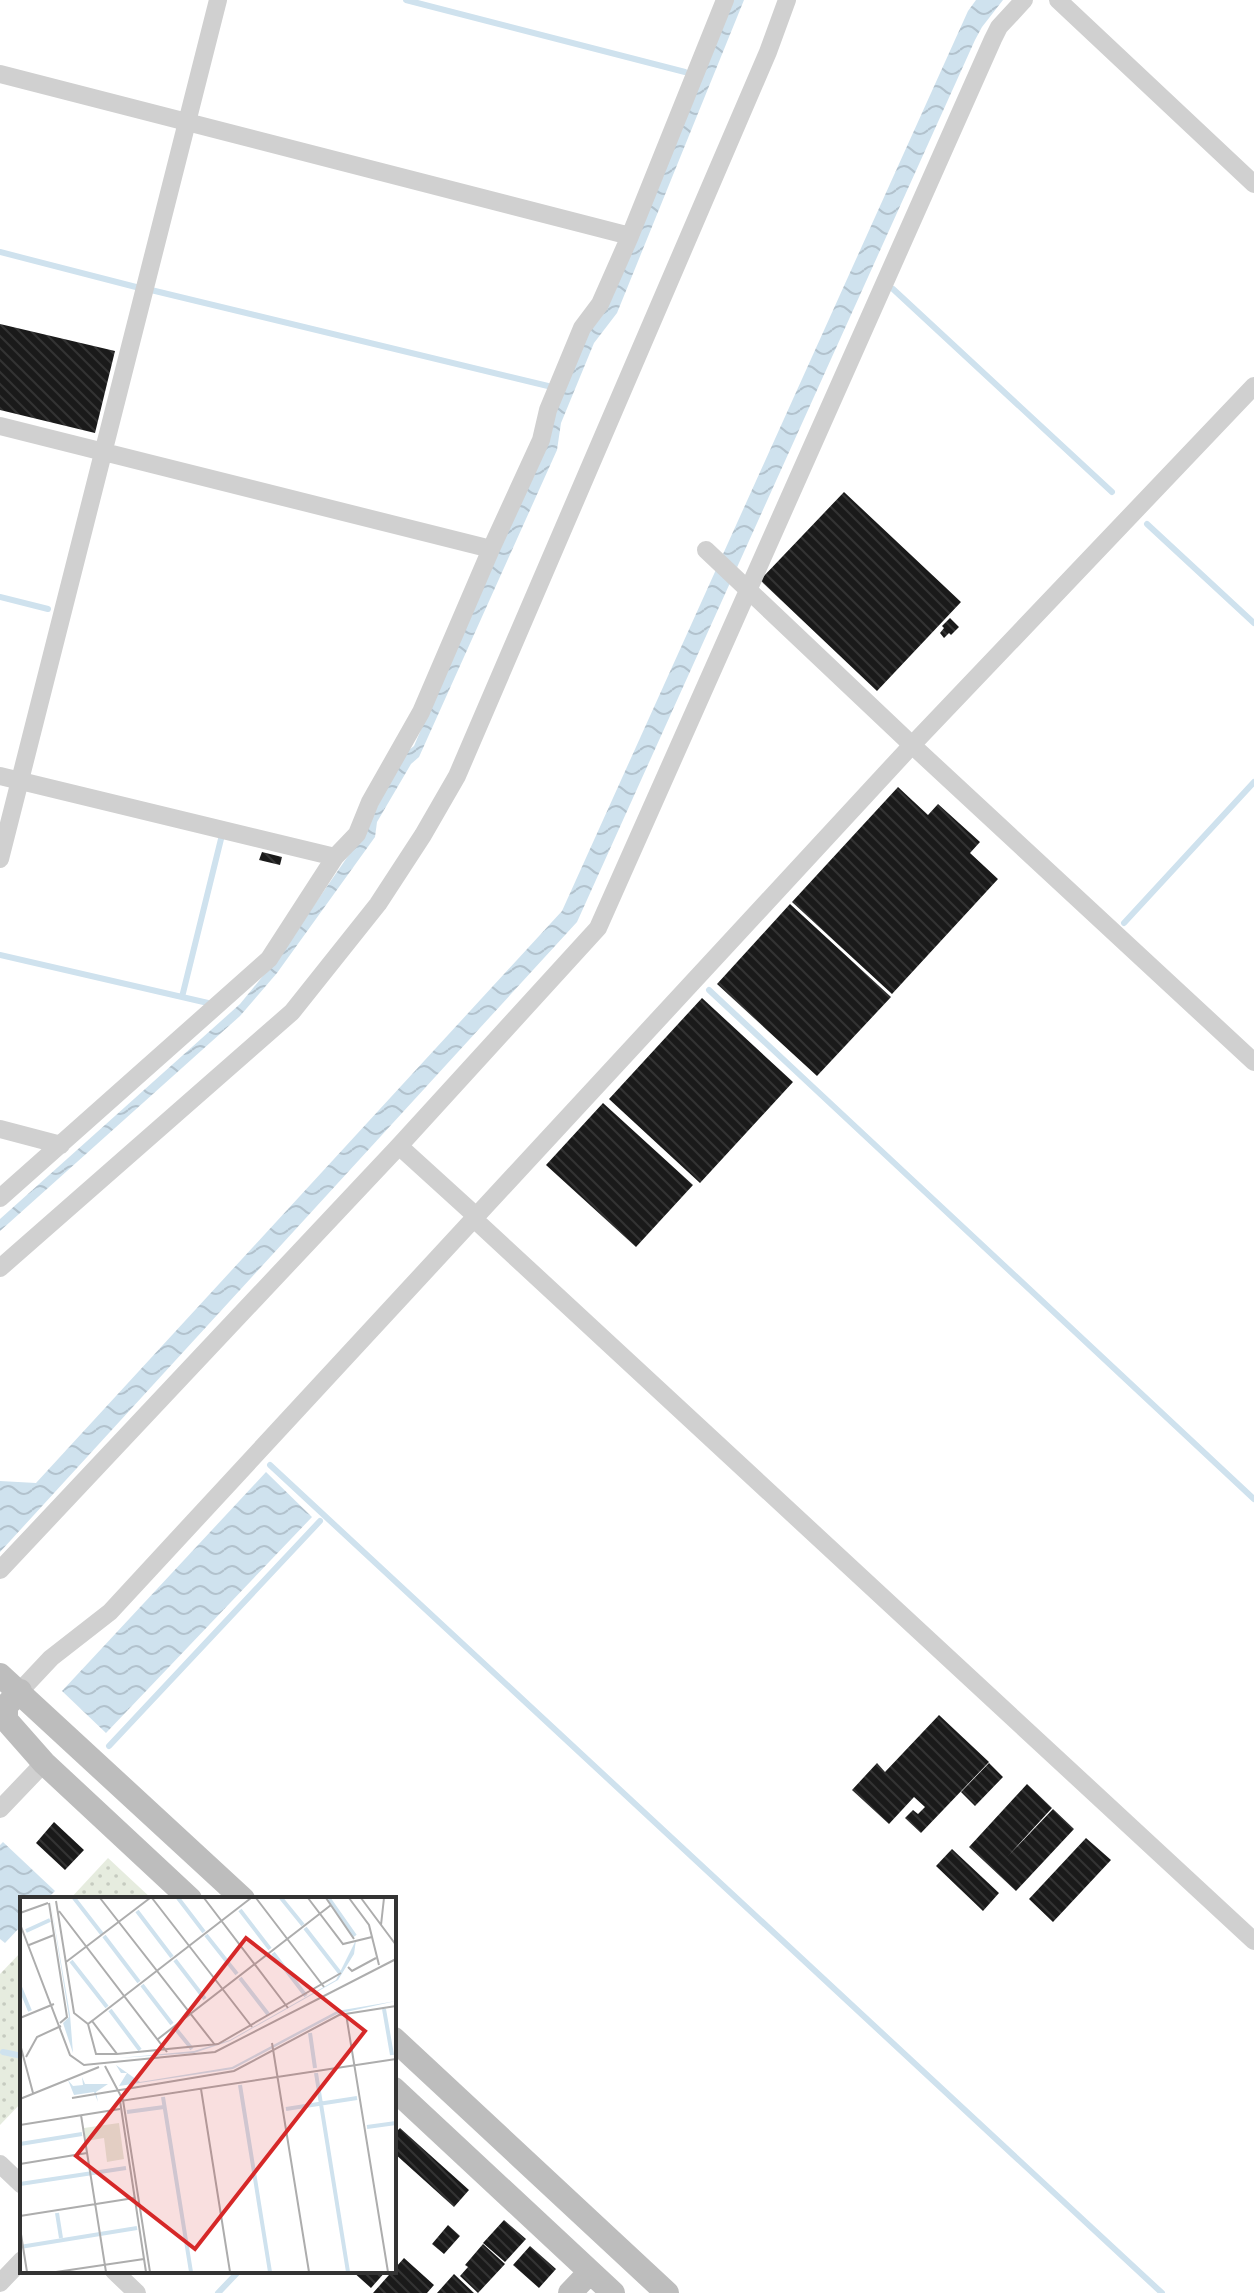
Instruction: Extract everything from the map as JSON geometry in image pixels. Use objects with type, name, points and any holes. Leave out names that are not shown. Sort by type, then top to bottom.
[{"type":"street","points":[[0,859],[218,0]]},
{"type":"street","points":[[0,1198],[269,959],[335,857],[357,834],[370,802],[421,712],[541,440],[548,410],[582,328],[600,304],[630,236],[725,0]]},
{"type":"street","points":[[0,1268],[292,1012],[378,904],[423,835],[457,776],[768,52],[787,0]]},
{"type":"street","points":[[0,1570],[399,1146],[598,928],[993,39],[999,27],[1024,0]]},
{"type":"street","points":[[1058,0],[1254,184]]},
{"type":"street","points":[[0,74],[630,236]]},
{"type":"street","points":[[188,1897],[44,1763],[6,1720],[6,1706],[51,1658],[110,1612],[912,745],[1254,386]]},
{"type":"street","points":[[0,426],[491,549]]},
{"type":"street","points":[[706,550],[1254,1062]]},
{"type":"street","points":[[0,776],[335,857]]},
{"type":"street","points":[[0,1129],[61,1145]]},
{"type":"street","points":[[399,1146],[1254,1941]]},
{"type":"street","points":[[0,1675],[241,1897]]},
{"type":"street","points":[[0,1809],[44,1763]]},
{"type":"street","points":[[396,2041],[667,2293]]},
{"type":"street","points":[[396,2091],[613,2293]]},
{"type":"street","points":[[0,2164],[20,2183]]},
{"type":"street","points":[[0,2283],[20,2262]]},
{"type":"street","points":[[570,2293],[590,2272]]},
{"type":"street","points":[[116,2273],[137,2293]]},
{"type":"shaded area","points":[[108,1858],[150,1897],[72,1897]]},
{"type":"shaded area","points":[[20,1953],[20,2104],[0,2125],[0,1974]]},
{"type":"water","points":[[730,0],[744,0],[617,313],[594,343],[561,423],[557,450],[419,757],[411,764],[377,822],[375,837],[277,973],[240,1016],[0,1231],[0,1219],[240,1004],[276,960],[364,833],[404,754],[414,746],[499,547],[553,410]]},
{"type":"water","points":[[976,0],[1003,0],[975,40],[577,922],[0,1552],[0,1481],[36,1483],[562,911],[968,11]]},
{"type":"water","points":[[266,1472],[312,1517],[106,1733],[62,1691]]},
{"type":"water","points":[[3,1842],[55,1891],[49,1897],[20,1897],[20,1927],[5,1943],[0,1939],[0,1845]]},
{"type":"building","points":[[0,324],[115,351],[95,433],[0,410]]},
{"type":"building","points":[[844,492],[961,602],[877,691],[760,580]]},
{"type":"building","points":[[950,618],[959,627],[944,638],[940,633],[944,628],[942,626]]},
{"type":"building","points":[[898,787],[928,815],[938,804],[980,842],[970,853],[998,879],[892,994],[792,902]]},
{"type":"building","points":[[262,852],[282,857],[280,865],[259,860]]},
{"type":"building","points":[[790,904],[891,997],[817,1076],[717,984]]},
{"type":"building","points":[[702,998],[793,1082],[700,1183],[609,1099]]},
{"type":"building","points":[[603,1103],[693,1185],[636,1247],[546,1165]]},
{"type":"building","points":[[939,1715],[989,1762],[921,1833],[905,1818],[913,1810],[918,1814],[925,1807],[914,1797],[889,1824],[852,1790],[877,1763],[885,1772]]},
{"type":"building","points":[[989,1763],[1003,1777],[975,1806],[961,1792]]},
{"type":"building","points":[[1027,1784],[1052,1808],[1008,1856],[1053,1809],[1074,1829],[1016,1891],[969,1847]]},
{"type":"building","points":[[54,1822],[84,1850],[65,1870],[36,1843]]},
{"type":"building","points":[[1086,1838],[1111,1860],[1053,1922],[1029,1899]]},
{"type":"building","points":[[952,1849],[999,1893],[983,1911],[936,1866]]},
{"type":"building","points":[[400,2128],[469,2190],[454,2207],[396,2155],[396,2132]]},
{"type":"building","points":[[504,2220],[526,2239],[505,2262],[483,2243]]},
{"type":"building","points":[[448,2225],[460,2236],[444,2254],[432,2244]]},
{"type":"building","points":[[483,2244],[505,2264],[478,2293],[460,2276]]},
{"type":"building","points":[[530,2246],[556,2269],[539,2288],[513,2265]]},
{"type":"building","points":[[404,2258],[434,2285],[427,2293],[373,2293],[391,2273],[396,2273],[396,2267]]},
{"type":"building","points":[[354,2273],[384,2273],[371,2288]]},
{"type":"building","points":[[454,2274],[474,2293],[437,2293]]},
{"type":"waterway","points":[[406,0],[685,72]]},
{"type":"waterway","points":[[0,252],[136,287]]},
{"type":"waterway","points":[[893,289],[1112,492]]},
{"type":"waterway","points":[[151,290],[548,386]]},
{"type":"waterway","points":[[1147,524],[1254,623]]},
{"type":"waterway","points":[[0,597],[48,609]]},
{"type":"waterway","points":[[1124,923],[1254,782]]},
{"type":"waterway","points":[[182,997],[221,839]]},
{"type":"waterway","points":[[0,955],[208,1003]]},
{"type":"waterway","points":[[709,990],[1254,1499]]},
{"type":"waterway","points":[[270,1465],[1162,2293]]},
{"type":"waterway","points":[[109,1746],[320,1521]]},
{"type":"waterway","points":[[3,2052],[20,2056]]},
{"type":"waterway","points":[[218,2293],[237,2273]]}]
